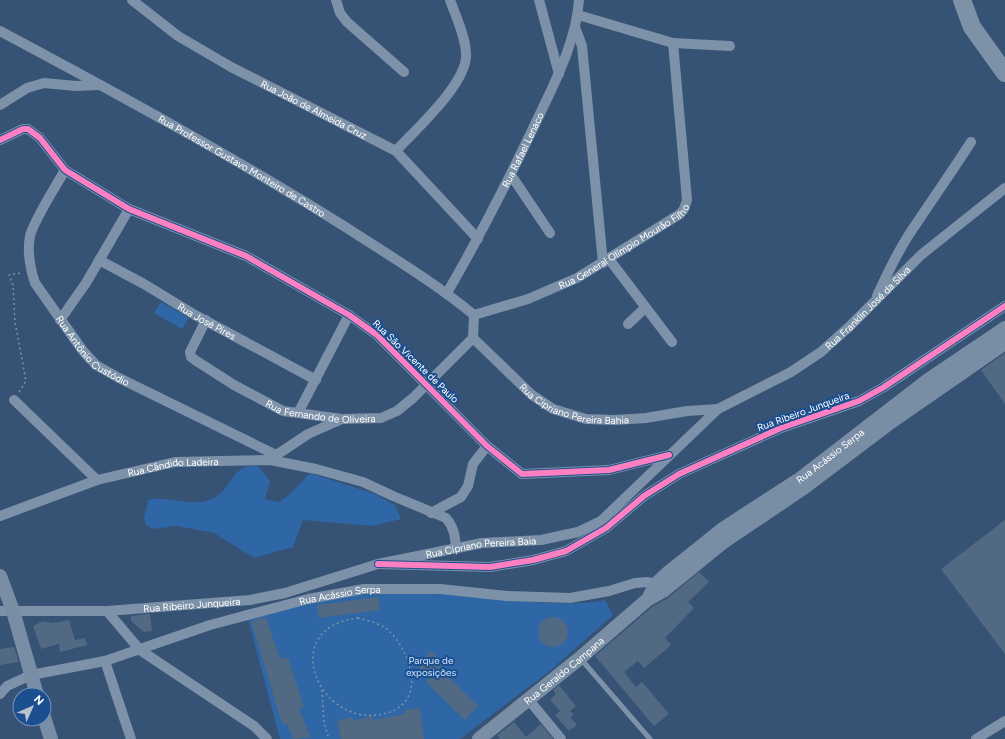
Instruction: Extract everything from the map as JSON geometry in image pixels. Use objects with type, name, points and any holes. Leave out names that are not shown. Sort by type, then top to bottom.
[{"type":"highway","points":[[962,0],[972,26],[1005,73]]},
{"type":"street","name":"Rua João de Almeida Cruz","points":[[132,0],[178,36],[231,67],[396,151],[478,239]]},
{"type":"street","points":[[336,0],[340,13],[347,22],[404,72]]},
{"type":"street","points":[[396,151],[454,87],[462,72],[467,54],[462,33],[450,0]]},
{"type":"street","points":[[539,0],[559,74]]},
{"type":"street","name":"Rua Rafael Lenaco","points":[[447,293],[478,239],[511,175],[559,74],[575,27],[578,15],[579,0]]},
{"type":"street","points":[[578,15],[673,43],[730,46]]},
{"type":"street","points":[[575,27],[582,46],[606,261],[672,342]]},
{"type":"street","name":"Rua Professor Gustavo Monteiro de Castro","points":[[0,31],[102,85],[242,164],[447,293],[474,315]]},
{"type":"street","name":"Rua General Olímpio Mourão Filho","points":[[474,315],[528,299],[577,278],[680,214],[684,209],[686,192],[673,43]]},
{"type":"street","points":[[0,105],[27,88],[44,83],[76,86],[102,85]]},
{"type":"street","name":"Rua São Vicente de Paulo","points":[[0,140],[23,129],[28,129],[40,138],[65,170],[129,210],[246,256],[349,315],[377,335],[487,446],[516,472],[525,475],[548,472],[609,470],[669,455]]},
{"type":"street","points":[[875,301],[892,264],[909,234],[942,188],[971,142]]},
{"type":"street","name":"Rua Antônio Custódio","points":[[65,170],[31,235],[29,248],[31,271],[35,283],[60,320],[83,351],[96,365],[273,458]]},
{"type":"street","points":[[511,175],[550,233]]},
{"type":"street","name":"Rua Franklin José da Silva","points":[[718,409],[791,372],[821,352],[921,255],[1005,188]]},
{"type":"street","points":[[60,320],[86,283],[129,210]]},
{"type":"street","name":"Rua José Pires","points":[[99,260],[316,380]]},
{"type":"street","name":"Rua Ribeiro Junqueira","points":[[603,525],[644,496],[679,474],[781,428],[859,401],[891,382],[1005,306]]},
{"type":"street","points":[[628,324],[645,308]]},
{"type":"street","points":[[298,413],[349,315]]},
{"type":"street","points":[[473,338],[474,315]]},
{"type":"street","name":"Rua Fernando de Oliveira","points":[[206,320],[190,352],[191,357],[234,385],[284,411],[342,419],[381,418],[397,411],[413,398],[425,384],[451,361],[473,338]]},
{"type":"street","name":"Rua Acássio Serpa","points":[[888,418],[928,380],[1005,328]]},
{"type":"street","name":"Rua Cipriano Pereira Bahia","points":[[473,338],[532,395],[553,410],[586,419],[615,420],[646,418],[687,411],[718,409]]},
{"type":"street","name":"Rua Acássio Serpa","points":[[4,684],[31,675],[105,661],[210,625],[308,599],[364,589],[440,589],[506,596],[570,598],[609,591],[635,583],[647,582],[660,587],[722,543],[888,418],[1005,343]]},
{"type":"street","points":[[14,400],[97,480]]},
{"type":"street","points":[[603,525],[669,455],[718,409]]},
{"type":"street","points":[[273,458],[308,434],[342,419]]},
{"type":"street","points":[[431,513],[462,497],[468,486],[473,464],[487,446]]},
{"type":"street","points":[[273,458],[363,482],[431,513],[446,518],[451,524],[455,533],[456,547]]},
{"type":"street","name":"Rua Cândido Ladeira","points":[[0,516],[97,480],[175,462],[273,458]]},
{"type":"street","name":"Rua Cipriano Pereira Baia","points":[[378,564],[424,556],[456,547],[482,543],[541,540],[603,525]]},
{"type":"street","name":"Rua Cipriano Pereira Baia","points":[[378,564],[490,567],[533,560],[566,551],[603,525]]},
{"type":"street","name":"Rua Ribeiro Junqueira","points":[[6,611],[107,611],[250,600],[285,593],[378,564]]},
{"type":"street","points":[[0,576],[6,611],[35,687]]},
{"type":"street","name":"Rua Geraldo Campana","points":[[479,739],[580,658],[660,587]]},
{"type":"street","points":[[107,611],[140,650],[254,726],[267,739]]},
{"type":"street","points":[[105,661],[131,739]]},
{"type":"street","points":[[0,694],[4,684]]},
{"type":"street","points":[[529,700],[561,739]]},
{"type":"street","points":[[976,739],[1005,722]]},
{"type":"street","points":[[47,727],[51,739]]},
{"type":"lane","points":[[580,658],[650,739]]},
{"type":"path","points":[[14,400],[26,381],[15,322],[13,285],[9,275],[31,271]]},
{"type":"path","points":[[322,690],[333,702],[358,714],[382,715],[396,709],[407,699],[413,686],[411,668],[406,654],[387,629],[375,623],[358,618],[344,620],[328,628],[315,643],[313,660],[316,677],[322,690],[324,723],[329,739]]},
{"type":"green space","points":[[161,302],[189,318],[182,329],[154,313]]},
{"type":"green space","points":[[247,466],[258,466],[270,481],[265,499],[279,502],[291,493],[310,473],[375,494],[395,505],[401,519],[373,526],[303,520],[293,547],[254,558],[214,533],[176,526],[153,529],[146,525],[144,518],[148,500],[162,499],[192,502],[206,501],[220,494],[236,474]]},
{"type":"green space","name":"Parque de exposições","points":[[393,593],[448,595],[567,604],[605,600],[613,615],[551,670],[460,739],[280,739],[248,619],[299,604],[357,595]]},
{"type":"building","points":[[1005,353],[1005,404],[981,370]]},
{"type":"building","points":[[1005,520],[1005,654],[941,569]]},
{"type":"building","points":[[699,572],[709,582],[688,602],[694,608],[665,638],[671,645],[644,668],[638,661],[624,672],[636,687],[642,682],[669,714],[654,726],[595,656],[652,607],[668,598]]},
{"type":"building","points":[[378,597],[380,610],[319,618],[317,605]]},
{"type":"building","points":[[150,614],[152,631],[144,632],[131,621],[131,616]]},
{"type":"building","points":[[266,617],[280,659],[288,657],[304,707],[299,708],[310,737],[293,739],[287,724],[282,724],[251,621]]},
{"type":"building","points":[[553,617],[564,621],[568,632],[564,643],[553,647],[542,643],[538,632],[542,621]]},
{"type":"building","points":[[69,620],[75,640],[85,638],[87,645],[60,652],[59,644],[41,649],[33,626],[43,621],[52,623]]},
{"type":"building","points":[[14,647],[19,662],[0,665],[0,649]]},
{"type":"building","points":[[431,651],[444,663],[439,668],[478,706],[465,720],[426,682],[430,678],[417,665]]},
{"type":"building","points":[[559,685],[576,706],[570,711],[574,715],[570,717],[577,725],[569,731],[555,715],[560,711],[550,700],[556,694],[553,690]]},
{"type":"building","points":[[420,708],[424,739],[341,739],[337,721],[352,717],[353,721],[372,716],[373,720],[405,714],[405,710]]},
{"type":"building","points":[[514,722],[526,737],[541,724],[553,739],[500,739],[497,735]]},
{"type":"cycle path","points":[[0,140],[23,129],[28,129],[40,138],[65,170],[129,209],[246,256],[349,315],[377,335],[487,446],[522,474],[609,470],[669,455]]},
{"type":"cycle path","points":[[378,564],[490,567],[533,560],[566,551],[606,528],[644,496],[679,474],[781,428],[859,401],[884,387],[1005,306]]}]
